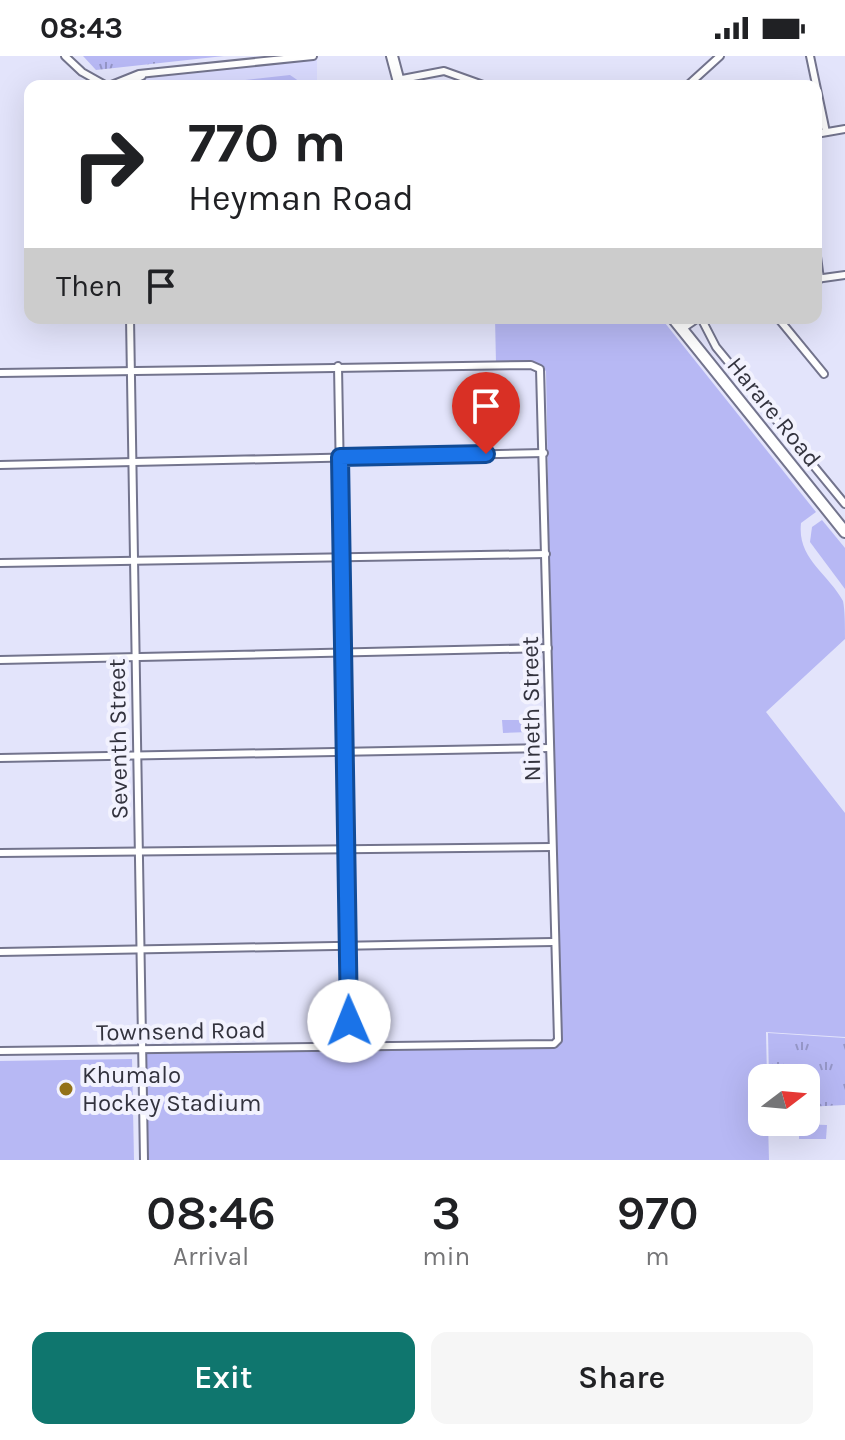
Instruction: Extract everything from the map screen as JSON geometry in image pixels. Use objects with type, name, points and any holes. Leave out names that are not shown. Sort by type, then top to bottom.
[{"type":"highway","points":[[392,56],[397,80]]},
{"type":"highway","name":"Harare Road","points":[[678,324],[845,532]]},
{"type":"street","points":[[65,56],[82,72],[97,80]]},
{"type":"street","points":[[120,80],[313,56]]},
{"type":"street","points":[[694,80],[720,56]]},
{"type":"street","points":[[810,56],[815,80]]},
{"type":"street","points":[[410,80],[444,71],[469,80]]},
{"type":"street","points":[[134,80],[146,75]]},
{"type":"street","points":[[822,113],[826,132]]},
{"type":"street","points":[[822,133],[845,129]]},
{"type":"street","points":[[822,278],[845,275]]},
{"type":"street","name":"Seventh Street","points":[[130,324],[144,1160]]},
{"type":"street","points":[[682,329],[690,324]]},
{"type":"street","points":[[703,324],[716,347],[845,504]]},
{"type":"street","points":[[783,324],[824,374]]},
{"type":"street","name":"Nineth Street","points":[[338,366],[531,365],[542,373],[553,942],[558,1040],[554,1044]]},
{"type":"street","points":[[0,373],[338,366],[350,1046]]},
{"type":"street","points":[[772,441],[785,431]]},
{"type":"street","points":[[0,465],[544,453]]},
{"type":"street","points":[[0,563],[546,554]]},
{"type":"street","points":[[0,660],[548,648]]},
{"type":"street","points":[[0,758],[550,748]]},
{"type":"street","points":[[0,853],[551,847]]},
{"type":"street","points":[[0,952],[553,942]]},
{"type":"street","name":"Townsend Road","points":[[0,1051],[554,1044]]},
{"type":"shaded area","points":[[317,59],[317,80],[139,80]]},
{"type":"green space","points":[[83,56],[224,56],[96,70]]},
{"type":"green space","points":[[290,75],[297,80],[246,80]]},
{"type":"green space","points":[[495,324],[666,324],[816,512],[801,523],[801,536],[809,556],[843,601],[845,639],[766,712],[845,813],[845,1037],[766,1032],[767,1064],[748,1064],[748,1136],[768,1136],[769,1160],[144,1160],[142,1050],[558,1045],[546,371],[536,363],[496,363]]},
{"type":"green space","points":[[822,520],[845,548],[845,589],[810,542],[812,527]]},
{"type":"green space","points":[[502,720],[529,720],[529,732],[503,733]]},
{"type":"green space","points":[[768,1033],[845,1038],[845,1105],[820,1106],[820,1064],[769,1064]]},
{"type":"green space","name":"Khumalo Hockey Stadium","points":[[132,1059],[134,1160],[0,1160],[0,1061]]},
{"type":"green space","points":[[820,1125],[827,1125],[826,1139],[799,1139],[799,1136],[820,1136]]},
{"type":"place","name":"Khumalo Hockey Stadium","points":[[66,1089]]},
{"type":"route","points":[[349,1021],[340,457],[486,454]]}]
